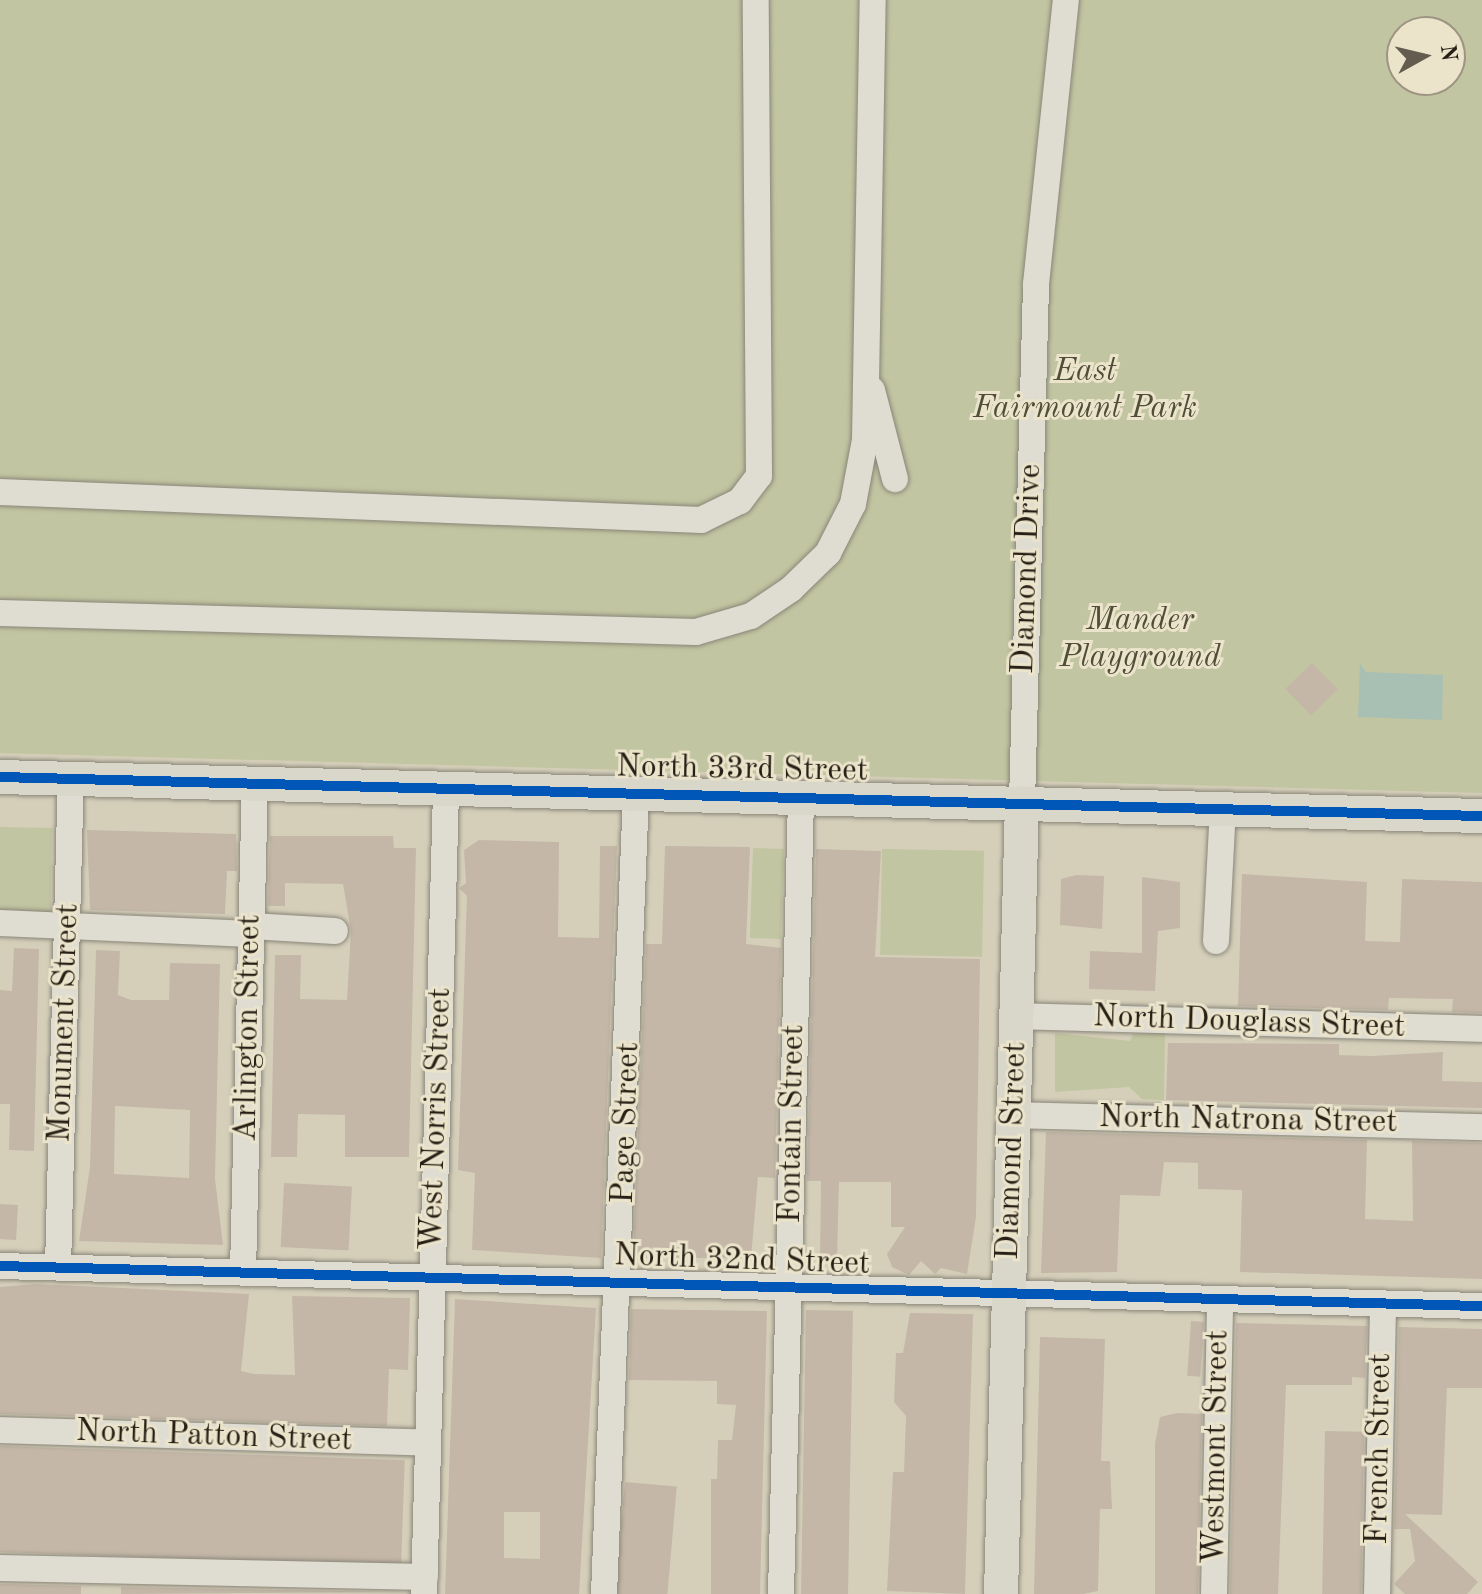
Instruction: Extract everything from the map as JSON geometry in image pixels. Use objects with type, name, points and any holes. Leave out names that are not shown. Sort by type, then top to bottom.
[{"type":"main road","name":"North 33rd Street","points":[[0,777],[1482,816]]},
{"type":"main road","name":"Diamond Street","points":[[1001,1594],[1022,803]]},
{"type":"street","points":[[0,492],[701,520],[740,501],[759,476],[756,0]]},
{"type":"street","points":[[0,613],[696,632],[751,616],[828,553],[853,504],[866,371],[873,0]]},
{"type":"street","name":"Diamond Drive","points":[[1022,803],[1036,284],[1066,0]]},
{"type":"street","points":[[866,371],[895,479]]},
{"type":"street","name":"Monument Street","points":[[58,1267],[71,779]]},
{"type":"street","name":"Arlington Street","points":[[243,1272],[255,784]]},
{"type":"street","name":"West Norris Street","points":[[424,1585],[446,789]]},
{"type":"street","name":"Page Street","points":[[604,1594],[636,794]]},
{"type":"street","name":"Fontain Street","points":[[781,1594],[801,798]]},
{"type":"street","points":[[1216,941],[1223,809]]},
{"type":"street","points":[[0,923],[335,931]]},
{"type":"street","name":"North Douglass Street","points":[[1017,1016],[1482,1029]]},
{"type":"street","name":"North Natrona Street","points":[[1014,1115],[1482,1127]]},
{"type":"street","name":"North 32nd Street","points":[[0,1266],[1482,1306]]},
{"type":"street","name":"Westmont Street","points":[[1214,1594],[1220,1300]]},
{"type":"street","name":"French Street","points":[[1377,1594],[1383,1304]]},
{"type":"street","name":"North Patton Street","points":[[0,1430],[428,1443]]},
{"type":"street","points":[[0,1568],[424,1585]]},
{"type":"green space","name":"East Fairmount Park","points":[[0,0],[1482,0],[1482,793],[0,753]]},
{"type":"green space","points":[[0,827],[52,828],[50,917],[0,916]]},
{"type":"green space","points":[[753,848],[784,849],[781,939],[750,938]]},
{"type":"green space","points":[[882,849],[984,851],[982,957],[880,955]]},
{"type":"green space","points":[[1165,1032],[1164,1100],[1142,1099],[1129,1087],[1055,1092],[1055,1033],[1130,1041],[1133,1034]]},
{"type":"shaded area","points":[[1360,664],[1366,672],[1443,675],[1442,720],[1358,717]]},
{"type":"building","points":[[1312,663],[1338,690],[1311,715],[1285,689]]},
{"type":"building","points":[[87,830],[236,834],[237,871],[227,871],[225,914],[90,910]]},
{"type":"building","points":[[270,836],[393,836],[394,848],[416,848],[409,1157],[345,1157],[345,1115],[298,1114],[297,1157],[271,1157],[275,955],[301,955],[300,999],[347,1000],[351,931],[343,884],[285,883],[285,906],[268,906]]},
{"type":"building","points":[[479,840],[559,842],[558,937],[599,938],[600,846],[617,846],[601,1258],[472,1250],[475,1173],[458,1170],[467,896],[459,888],[466,883],[464,850]]},
{"type":"building","points":[[665,846],[750,847],[746,944],[781,948],[775,1178],[758,1177],[751,1258],[633,1258],[646,944],[662,944]]},
{"type":"building","points":[[816,849],[881,851],[875,957],[980,959],[976,1217],[967,1274],[941,1268],[935,1274],[921,1261],[909,1275],[892,1267],[887,1254],[905,1227],[891,1227],[891,1182],[839,1182],[837,1260],[820,1260],[821,1181],[807,1181]]},
{"type":"building","points":[[1242,874],[1367,882],[1365,941],[1400,942],[1402,879],[1482,882],[1482,1013],[1452,1012],[1453,999],[1389,998],[1388,1010],[1238,1006]]},
{"type":"building","points":[[1076,875],[1104,876],[1102,929],[1060,925],[1061,879]]},
{"type":"building","points":[[1142,877],[1180,882],[1180,928],[1158,931],[1155,991],[1089,989],[1090,951],[1142,953]]},
{"type":"building","points":[[14,948],[39,949],[34,1151],[9,1150],[10,1104],[0,1104],[0,990],[12,991]]},
{"type":"building","points":[[96,950],[120,951],[118,995],[131,1000],[169,1000],[170,963],[220,964],[215,1179],[223,1245],[79,1241],[90,1167]],"holes":[[[115,1106],[190,1110],[189,1178],[114,1174]]]},
{"type":"building","points":[[1168,1043],[1339,1044],[1339,1055],[1443,1052],[1442,1081],[1482,1082],[1482,1108],[1166,1100]]},
{"type":"building","points":[[1046,1132],[1367,1140],[1365,1219],[1413,1221],[1412,1141],[1482,1143],[1482,1279],[1240,1272],[1242,1190],[1198,1189],[1198,1163],[1164,1162],[1160,1196],[1120,1195],[1117,1272],[1041,1273]]},
{"type":"building","points":[[284,1183],[352,1187],[349,1250],[281,1247]]},
{"type":"building","points":[[0,1204],[18,1205],[16,1240],[0,1239]]},
{"type":"building","points":[[36,1284],[249,1294],[241,1371],[254,1374],[295,1375],[292,1296],[410,1298],[408,1370],[389,1369],[387,1426],[0,1414],[0,1287]]},
{"type":"building","points":[[455,1299],[596,1308],[579,1594],[445,1594]],"holes":[[[504,1512],[540,1512],[540,1559],[504,1558]]]},
{"type":"building","points":[[631,1309],[767,1311],[760,1594],[711,1594],[711,1479],[717,1479],[718,1440],[732,1440],[736,1405],[717,1404],[717,1381],[629,1380]]},
{"type":"building","points":[[806,1310],[853,1311],[848,1594],[801,1594]]},
{"type":"building","points":[[910,1313],[973,1314],[965,1594],[887,1591],[893,1472],[904,1472],[906,1416],[894,1402],[896,1353],[903,1353]]},
{"type":"building","points":[[1191,1321],[1204,1322],[1200,1377],[1187,1376]]},
{"type":"building","points":[[1236,1323],[1367,1326],[1365,1378],[1352,1377],[1352,1385],[1286,1385],[1278,1594],[1230,1594]]},
{"type":"building","points":[[1399,1327],[1482,1329],[1482,1388],[1447,1388],[1442,1515],[1405,1514],[1478,1582],[1467,1594],[1405,1594],[1394,1584],[1415,1561],[1410,1529],[1394,1529]]},
{"type":"building","points":[[1040,1337],[1105,1339],[1101,1461],[1110,1461],[1112,1509],[1100,1509],[1098,1591],[1083,1594],[1034,1594]]},
{"type":"building","points":[[1177,1413],[1202,1414],[1198,1594],[1155,1594],[1155,1444],[1160,1417]]},
{"type":"building","points":[[1325,1431],[1364,1432],[1361,1594],[1322,1594]]},
{"type":"building","points":[[0,1446],[405,1460],[401,1566],[0,1552]]},
{"type":"building","points":[[625,1482],[677,1487],[667,1594],[615,1594]]},
{"type":"building","points":[[0,1584],[81,1586],[81,1594],[0,1594]]},
{"type":"building","points":[[121,1587],[400,1592],[121,1594]]},
{"type":"cycle path","points":[[0,777],[1482,816]]},
{"type":"cycle path","points":[[0,1266],[1482,1306]]},
{"type":"park label","name":"Mander Playground","points":[[1140,640]]}]
